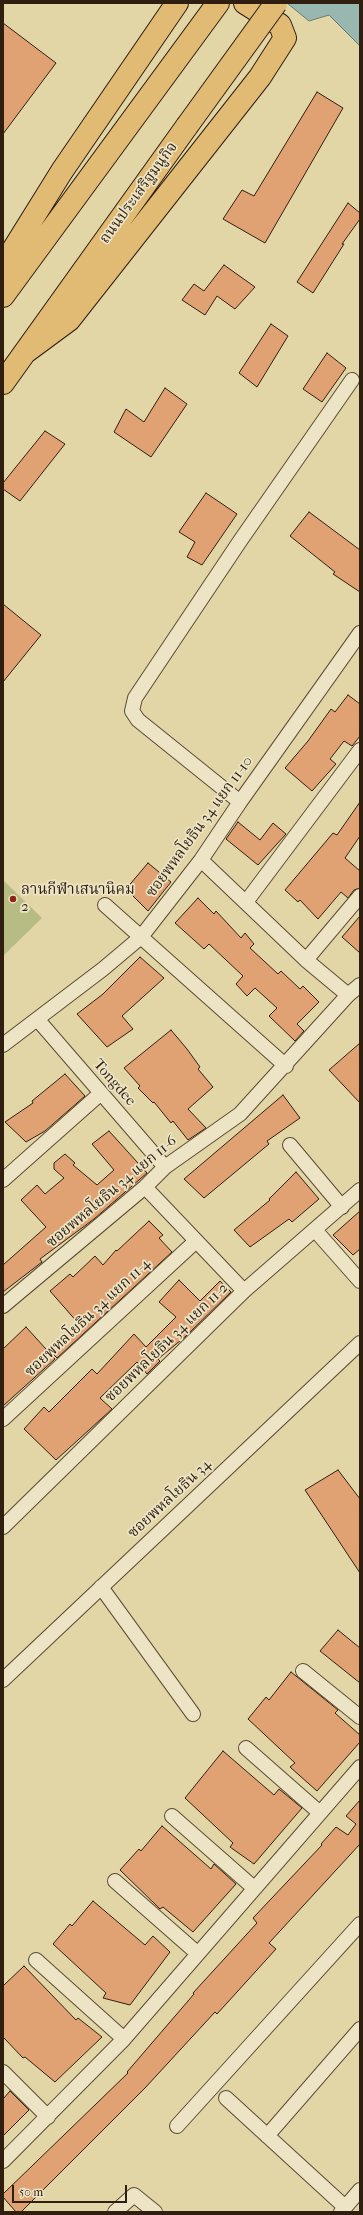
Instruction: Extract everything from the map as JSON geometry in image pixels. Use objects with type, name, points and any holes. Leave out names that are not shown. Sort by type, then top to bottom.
[{"type":"main road","points":[[3,266],[62,171],[178,3]]},
{"type":"main road","points":[[3,296],[218,3]]},
{"type":"main road","points":[[27,351],[69,320],[260,77],[285,38],[280,25],[245,3]]},
{"type":"main road","name":"ถนนประเสริฐมนูกิจ","points":[[3,382],[27,351],[276,3]]},
{"type":"street","points":[[240,802],[138,720],[132,711],[140,692],[240,541],[352,380]]},
{"type":"street","name":"ซอยพหลโยธิน 34 แยก 11-10","points":[[3,1045],[38,1020],[141,937],[202,860],[240,802],[360,633]]},
{"type":"street","points":[[246,902],[360,750]]},
{"type":"street","points":[[202,860],[306,960],[348,995]]},
{"type":"street","points":[[306,960],[360,896]]},
{"type":"street","points":[[105,904],[286,1066]]},
{"type":"street","name":"ซอยพหลโยธิน 34 แยก 11-6","points":[[3,1306],[145,1187],[165,1167],[240,1114],[286,1066],[348,995],[360,985]]},
{"type":"street","name":"Tongdee","points":[[38,1020],[165,1167]]},
{"type":"street","points":[[3,1180],[101,1093]]},
{"type":"street","points":[[290,1145],[342,1206]]},
{"type":"street","points":[[145,1187],[244,1291]]},
{"type":"street","name":"ซอยพหลโยธิน 34 แยก 11-2","points":[[3,1527],[244,1291],[360,1190]]},
{"type":"street","points":[[315,1230],[360,1281]]},
{"type":"street","name":"ซอยพหลโยธิน 34 แยก 11-4","points":[[3,1420],[196,1241]]},
{"type":"street","name":"ซอยพหลโยธิน 34","points":[[3,1680],[360,1343]]},
{"type":"street","points":[[101,1587],[193,1714]]},
{"type":"street","points":[[303,1670],[360,1717]]},
{"type":"street","points":[[246,1748],[320,1813]]},
{"type":"street","points":[[3,2161],[124,2039],[197,1953],[360,1767]]},
{"type":"street","points":[[172,1816],[254,1888]]},
{"type":"street","points":[[115,1882],[197,1953]]},
{"type":"street","points":[[177,2126],[360,1924]]},
{"type":"street","points":[[36,1960],[124,2039]]},
{"type":"street","points":[[267,2136],[360,2029]]},
{"type":"street","points":[[3,2072],[48,2117]]},
{"type":"street","points":[[226,2098],[343,2209],[360,2190]]},
{"type":"street","points":[[115,2212],[134,2195],[138,2196],[156,2212]]},
{"type":"green space","name":"ลานกีฬาเสนานิคม 2","points":[[3,880],[42,918],[3,956]]},
{"type":"water","points":[[287,3],[360,3],[360,46],[329,15],[309,21]]},
{"type":"building","points":[[3,23],[56,63],[3,134]]},
{"type":"building","points":[[317,92],[343,108],[265,243],[223,219],[242,190],[254,196]]},
{"type":"building","points":[[348,203],[360,213],[360,219],[342,244],[344,244],[313,293],[297,282]]},
{"type":"building","points":[[224,265],[255,287],[235,309],[217,296],[205,315],[182,300],[194,284],[204,291]]},
{"type":"building","points":[[271,324],[288,336],[257,387],[239,373]]},
{"type":"building","points":[[327,353],[346,368],[322,402],[303,389]]},
{"type":"building","points":[[165,388],[187,404],[151,457],[114,432],[126,409],[144,422]]},
{"type":"building","points":[[45,431],[65,444],[20,501],[3,489],[3,483]]},
{"type":"building","points":[[206,493],[237,514],[202,565],[187,557],[195,542],[179,532]]},
{"type":"building","points":[[309,512],[360,550],[360,592],[333,574],[335,572],[290,536]]},
{"type":"building","points":[[3,604],[41,635],[3,682]]},
{"type":"building","points":[[348,695],[360,704],[360,736],[352,746],[344,741],[330,759],[336,764],[312,791],[285,768],[308,741],[331,709],[335,712]]},
{"type":"building","points":[[360,802],[360,836],[345,858],[360,871],[360,888],[354,890],[348,898],[341,892],[318,919],[300,900],[298,902],[285,890],[333,833],[337,835]]},
{"type":"building","points":[[238,822],[260,840],[273,823],[286,834],[258,865],[226,839]]},
{"type":"building","points":[[148,863],[171,882],[148,911],[126,889]]},
{"type":"building","points":[[198,898],[214,914],[216,911],[241,938],[245,933],[254,944],[250,948],[278,974],[281,971],[300,989],[303,986],[319,1002],[297,1024],[304,1031],[295,1041],[269,1016],[277,1008],[255,988],[247,996],[236,984],[243,976],[209,944],[204,949],[175,923]]},
{"type":"building","points":[[360,916],[360,953],[342,937]]},
{"type":"building","points":[[140,957],[164,978],[122,1016],[133,1029],[107,1047],[77,1014],[103,994]]},
{"type":"building","points":[[171,1030],[187,1049],[200,1067],[198,1069],[213,1087],[188,1109],[206,1128],[188,1140],[173,1121],[171,1123],[154,1102],[153,1103],[138,1088],[140,1086],[124,1068]]},
{"type":"building","points":[[360,1043],[360,1103],[329,1070]]},
{"type":"building","points":[[65,1074],[85,1096],[45,1131],[26,1142],[5,1122],[33,1103],[32,1101]]},
{"type":"building","points":[[283,1095],[300,1118],[267,1141],[269,1144],[204,1198],[184,1179]]},
{"type":"building","points":[[109,1131],[147,1173],[94,1219],[40,1259],[42,1262],[3,1292],[3,1265],[46,1227],[21,1200],[37,1185],[45,1194],[64,1178],[54,1169],[54,1163],[65,1154],[75,1163],[73,1165],[97,1185],[114,1170],[92,1144]]},
{"type":"building","points":[[296,1172],[319,1199],[292,1222],[289,1219],[250,1247],[234,1230],[270,1200],[269,1199]]},
{"type":"building","points":[[360,1211],[360,1249],[353,1255],[333,1235]]},
{"type":"building","points":[[149,1221],[163,1235],[159,1238],[172,1252],[57,1358],[50,1351],[78,1323],[50,1291],[70,1274],[73,1277],[95,1256],[103,1265],[116,1250],[117,1251]]},
{"type":"building","points":[[179,1280],[200,1301],[220,1281],[231,1292],[186,1336],[158,1359],[160,1361],[147,1374],[137,1362],[100,1398],[112,1409],[56,1460],[24,1429],[44,1407],[49,1412],[92,1369],[97,1374],[134,1334],[146,1347],[176,1317],[159,1302]]},
{"type":"building","points":[[26,1327],[55,1359],[3,1406],[3,1349]]},
{"type":"building","points":[[338,1470],[360,1499],[360,1573],[305,1490]]},
{"type":"building","points":[[338,1630],[360,1648],[360,1683],[320,1651]]},
{"type":"building","points":[[291,1672],[338,1710],[335,1713],[360,1735],[360,1742],[317,1791],[290,1767],[295,1763],[248,1719],[266,1697],[269,1700]]},
{"type":"building","points":[[223,1751],[274,1795],[279,1789],[302,1808],[254,1864],[230,1847],[233,1843],[185,1798]]},
{"type":"building","points":[[360,1800],[360,1844],[269,1943],[276,1949],[217,2014],[215,2012],[145,2088],[21,2212],[16,2212],[3,2197],[3,2194],[128,2073],[127,2072],[194,1994],[193,1993],[257,1923],[253,1918],[322,1845],[321,1844],[336,1827],[348,1835],[356,1824],[346,1816]]},
{"type":"building","points":[[162,1826],[211,1869],[214,1864],[236,1884],[193,1932],[163,1907],[160,1909],[120,1870],[139,1849],[141,1851]]},
{"type":"building","points":[[93,1901],[145,1945],[153,1936],[170,1952],[130,2005],[103,1998],[106,1993],[53,1944],[70,1924],[72,1926]]},
{"type":"building","points":[[24,1966],[76,2020],[78,2018],[102,2037],[55,2082],[25,2057],[23,2058],[3,2037],[3,1986]]},
{"type":"building","points":[[10,2091],[29,2110],[3,2136],[3,2099]]},
{"type":"place","name":"ลานกีฬาเสนานิคม 2","points":[[13,899]]}]
